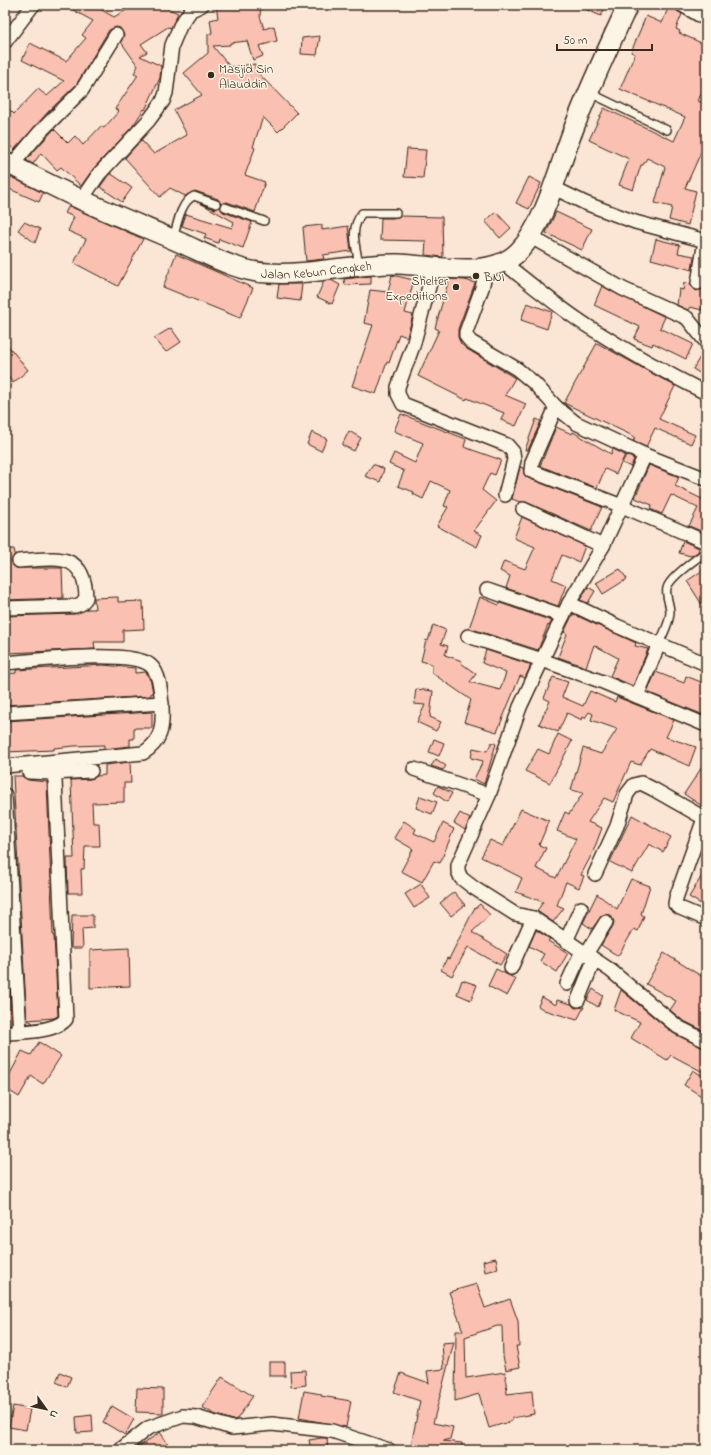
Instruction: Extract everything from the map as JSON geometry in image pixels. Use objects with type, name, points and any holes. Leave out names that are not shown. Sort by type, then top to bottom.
[{"type":"street","points":[[6,39],[33,5]]},
{"type":"street","points":[[81,200],[99,174],[149,120],[163,102],[166,93],[172,45],[180,26],[191,10],[202,5]]},
{"type":"street","points":[[628,5],[588,92],[552,187],[531,237],[518,252],[495,265],[482,288],[468,325],[466,336],[471,342],[517,369],[534,383],[556,407],[576,422],[645,455],[706,479]]},
{"type":"street","points":[[682,5],[706,19]]},
{"type":"street","points":[[8,164],[82,90],[116,35]]},
{"type":"street","name":"Jalan Kebun Cengkeh","points":[[8,164],[81,200],[241,268],[267,273],[306,272],[359,265],[400,264],[434,268],[495,265]]},
{"type":"street","points":[[552,187],[585,203],[634,222],[706,241],[698,283]]},
{"type":"street","points":[[531,237],[623,290],[687,318],[706,342]]},
{"type":"street","points":[[495,265],[589,327],[706,393]]},
{"type":"street","points":[[434,268],[413,346],[398,387],[398,394],[403,404],[507,445],[513,452],[514,460],[505,495]]},
{"type":"street","points":[[556,407],[532,462],[531,471],[622,506],[706,542]]},
{"type":"street","points":[[645,455],[603,546],[569,603],[520,707],[489,795],[458,865],[458,872],[461,878],[493,900],[515,914],[533,918],[610,970],[678,1026],[706,1041]]},
{"type":"street","points":[[523,509],[603,546]]},
{"type":"street","points":[[5,608],[75,606],[81,604],[86,598],[83,574],[74,564],[56,559],[19,561]]},
{"type":"street","points":[[487,590],[563,616]]},
{"type":"street","points":[[569,603],[706,664]]},
{"type":"street","points":[[468,636],[603,682],[706,725]]},
{"type":"street","points":[[637,696],[659,644]]},
{"type":"street","points":[[5,663],[103,657],[142,660],[151,666],[157,675],[162,703],[163,726],[155,742],[143,753],[5,766]]},
{"type":"street","points":[[5,713],[162,703]]},
{"type":"street","points":[[414,769],[489,795]]},
{"type":"street","points":[[5,772],[46,771],[54,777],[91,771]]},
{"type":"street","points":[[5,1033],[52,1027],[62,1024],[66,1019],[54,777]]},
{"type":"street","points":[[595,874],[617,826],[627,794],[634,785],[641,784],[653,788],[705,815],[676,898],[676,904],[683,910],[706,919]]},
{"type":"street","points":[[5,795],[20,1032]]},
{"type":"street","points":[[566,941],[581,908]]},
{"type":"street","points":[[511,968],[533,918]]},
{"type":"street","points":[[567,984],[587,955],[606,922]]},
{"type":"street","points":[[578,1000],[587,955]]},
{"type":"street","points":[[120,1450],[148,1428],[158,1423],[183,1416],[232,1428],[272,1424],[332,1431],[389,1450]]},
{"type":"lane","points":[[588,92],[667,130]]},
{"type":"lane","points":[[173,239],[184,204],[188,198],[194,196],[216,204]]},
{"type":"lane","points":[[225,207],[264,221]]},
{"type":"lane","points":[[359,265],[354,228],[356,222],[362,214],[396,212]]},
{"type":"lane","points":[[659,644],[670,619],[670,610],[666,590],[668,584],[694,560],[706,552]]},
{"type":"building","points":[[64,5],[93,5],[114,17],[135,5],[160,5],[178,13],[171,28],[168,27],[141,44],[147,52],[140,56],[161,66],[160,78],[145,110],[144,109],[132,127],[93,169],[81,186],[61,167],[57,170],[41,153],[33,164],[26,160],[54,129],[68,143],[75,136],[83,145],[101,126],[104,128],[119,111],[115,109],[138,75],[134,73],[138,66],[121,42],[124,35],[120,28],[116,27],[109,30],[76,85],[48,112],[14,150],[5,141],[5,105],[14,114],[38,89],[47,96],[64,81],[22,60],[30,43],[66,61],[86,38],[82,35],[93,21]]},
{"type":"building","points":[[216,5],[261,5],[260,16],[264,29],[274,26],[277,41],[259,46],[263,56],[253,60],[247,41],[230,43],[230,45],[213,46],[230,67],[255,64],[256,71],[297,113],[278,132],[263,117],[253,147],[255,148],[245,175],[265,182],[255,212],[227,202],[221,204],[218,199],[195,191],[185,196],[170,188],[160,197],[125,158],[141,140],[154,154],[187,135],[174,110],[202,95],[184,73],[208,53],[208,34],[212,33],[210,20],[218,18]]},
{"type":"building","points":[[576,5],[606,5],[601,16]]},
{"type":"building","points":[[669,6],[682,14],[676,29],[680,31],[679,33],[706,45],[706,82],[698,101],[706,104],[706,141],[685,188],[696,191],[688,225],[669,220],[672,207],[655,203],[665,167],[647,158],[643,165],[641,165],[633,190],[619,185],[629,159],[589,140],[604,108],[674,141],[685,117],[620,89],[635,54],[631,52],[646,16],[662,23]]},
{"type":"building","points":[[320,36],[317,55],[301,54],[302,38]]},
{"type":"building","points":[[407,149],[426,150],[423,178],[404,177]]},
{"type":"building","points":[[110,173],[132,188],[122,202],[100,187]]},
{"type":"building","points":[[5,174],[43,193],[39,202],[5,187]]},
{"type":"building","points":[[529,177],[541,183],[529,209],[516,203]]},
{"type":"building","points":[[200,203],[215,209],[220,207],[223,212],[252,222],[243,248],[219,239],[218,243],[204,238],[206,234],[182,226],[186,214],[232,228],[234,222]]},
{"type":"building","points":[[69,206],[143,239],[118,286],[74,263],[86,239],[68,231],[74,217],[65,213]]},
{"type":"building","points":[[496,212],[511,228],[500,238],[485,221]]},
{"type":"building","points":[[556,212],[592,229],[582,250],[546,233]]},
{"type":"building","points":[[400,216],[442,217],[443,257],[425,255],[426,241],[380,240],[381,218],[396,218]]},
{"type":"building","points":[[24,222],[40,229],[35,243],[18,230]]},
{"type":"building","points":[[322,225],[322,230],[348,226],[351,251],[323,255],[324,259],[306,261],[303,227]]},
{"type":"building","points":[[656,239],[680,245],[678,253],[694,256],[692,270],[651,259]]},
{"type":"building","points":[[176,254],[253,288],[240,318],[163,287]]},
{"type":"building","points":[[392,275],[414,280],[405,313],[413,315],[407,337],[399,334],[376,394],[352,386],[373,325],[364,323],[370,290],[388,292]]},
{"type":"building","points":[[371,276],[371,284],[345,285],[344,279]]},
{"type":"building","points":[[449,279],[465,280],[475,283],[458,329],[458,337],[461,344],[467,349],[515,378],[505,395],[526,404],[516,426],[501,420],[504,413],[467,398],[466,400],[418,376],[439,330],[435,328]]},
{"type":"building","points":[[331,280],[340,285],[332,304],[317,297],[324,281]]},
{"type":"building","points":[[684,283],[690,284],[696,291],[706,287],[702,310],[690,307],[688,310],[677,305],[679,289],[683,290]]},
{"type":"building","points":[[279,284],[302,284],[300,301],[277,298]]},
{"type":"building","points":[[602,286],[665,317],[660,328],[693,344],[686,359],[653,343],[652,346],[634,339],[640,327],[594,305]]},
{"type":"building","points":[[527,303],[552,312],[547,329],[521,320]]},
{"type":"building","points":[[171,328],[181,342],[166,352],[154,338]]},
{"type":"building","points":[[5,342],[28,370],[13,383],[5,373]]},
{"type":"building","points":[[597,343],[675,386],[659,419],[695,435],[691,444],[655,428],[646,447],[633,441],[635,437],[564,403]]},
{"type":"building","points":[[704,350],[706,350],[706,377],[693,369]]},
{"type":"building","points":[[401,414],[466,439],[464,447],[501,460],[495,475],[490,473],[482,490],[496,501],[474,531],[482,535],[477,547],[437,526],[448,507],[444,506],[450,490],[431,481],[423,499],[413,494],[414,492],[398,486],[404,471],[389,464],[394,453],[415,463],[423,443],[394,431]]},
{"type":"building","points":[[536,419],[541,421],[528,450],[525,450]]},
{"type":"building","points":[[556,427],[572,434],[573,432],[611,454],[613,449],[625,455],[616,474],[605,469],[597,488],[540,466]]},
{"type":"building","points":[[349,431],[361,438],[354,451],[342,445]]},
{"type":"building","points":[[312,432],[327,439],[321,451],[307,444]]},
{"type":"building","points":[[626,455],[634,459],[631,467],[622,463]]},
{"type":"building","points":[[373,464],[384,469],[380,482],[365,476]]},
{"type":"building","points":[[649,465],[679,477],[675,486],[702,499],[706,491],[706,533],[689,526],[698,508],[671,495],[662,514],[650,509],[652,505],[635,498]]},
{"type":"building","points":[[520,467],[523,468],[524,474],[528,478],[602,507],[591,531],[526,502],[520,502],[512,499]]},
{"type":"building","points":[[522,517],[585,546],[579,562],[562,555],[552,579],[566,585],[558,606],[506,588],[510,576],[500,571],[504,561],[525,569],[535,547],[514,538]]},
{"type":"building","points":[[683,541],[699,548],[698,552],[691,556],[679,553]]},
{"type":"building","points":[[5,549],[14,549],[15,554],[11,561],[16,568],[62,568],[63,598],[5,600]]},
{"type":"building","points":[[706,568],[706,611],[687,581]]},
{"type":"building","points":[[620,569],[627,579],[603,594],[596,583]]},
{"type":"building","points":[[588,587],[595,591],[588,603],[580,600]]},
{"type":"building","points":[[118,597],[118,602],[143,601],[144,629],[123,630],[123,642],[94,642],[95,649],[7,653],[5,616],[75,614],[87,609],[95,609],[94,598]]},
{"type":"building","points":[[480,597],[499,605],[500,603],[552,621],[549,626],[548,625],[538,650],[469,628]]},
{"type":"building","points":[[573,614],[636,643],[635,646],[648,649],[633,686],[610,676],[618,658],[594,645],[586,667],[558,657],[567,634],[564,632]]},
{"type":"building","points":[[433,625],[446,630],[441,644],[448,646],[445,655],[462,661],[461,663],[476,674],[470,682],[500,690],[506,673],[482,663],[486,650],[531,665],[525,678],[520,676],[497,732],[464,722],[471,700],[432,673],[432,664],[421,661],[426,640],[428,641]]},
{"type":"building","points":[[103,665],[135,668],[135,673],[146,672],[151,682],[153,693],[151,693],[151,696],[5,705],[5,674],[16,673],[16,670]]},
{"type":"building","points":[[656,672],[684,683],[686,676],[706,684],[706,716],[647,692]]},
{"type":"building","points":[[553,677],[568,682],[562,697],[583,706],[590,691],[615,702],[617,697],[674,720],[666,737],[696,747],[689,766],[650,749],[640,765],[631,762],[613,802],[604,798],[588,822],[602,828],[593,852],[581,875],[584,876],[579,888],[566,882],[557,905],[564,908],[553,922],[537,911],[543,902],[516,892],[522,878],[481,857],[490,840],[503,846],[521,809],[549,821],[539,845],[546,848],[536,868],[556,878],[576,839],[557,831],[565,812],[569,814],[583,793],[571,790],[583,748],[601,754],[617,729],[591,720],[593,714],[589,712],[585,718],[583,717],[582,720],[567,713],[558,732],[539,724],[550,701],[544,698]]},
{"type":"building","points":[[416,689],[433,691],[430,717],[441,722],[436,731],[417,722],[425,705],[414,704]]},
{"type":"building","points":[[152,712],[152,728],[134,728],[134,739],[130,739],[130,746],[104,749],[104,745],[74,746],[54,748],[54,750],[5,752],[5,721]]},
{"type":"building","points":[[558,734],[572,741],[550,783],[525,771],[538,749],[549,754]]},
{"type":"building","points":[[434,739],[444,743],[439,756],[429,752]]},
{"type":"building","points":[[492,742],[496,744],[484,784],[474,779],[483,761],[471,758],[473,748],[487,751]]},
{"type":"building","points":[[436,759],[446,766],[443,770],[431,766]]},
{"type":"building","points":[[706,761],[706,805],[702,806],[684,794]]},
{"type":"building","points":[[130,762],[131,783],[124,783],[124,802],[92,803],[93,823],[99,823],[100,846],[85,846],[84,869],[81,869],[82,893],[68,893],[67,858],[74,858],[71,780],[91,779],[97,776],[105,775],[105,765]]},
{"type":"building","points":[[13,776],[22,776],[28,780],[47,782],[53,936],[58,1016],[54,1018],[28,1020],[33,1023],[27,1024]]},
{"type":"building","points":[[438,786],[452,793],[447,802],[434,793]]},
{"type":"building","points":[[420,796],[437,802],[432,814],[416,808]]},
{"type":"building","points":[[460,813],[470,819],[465,830],[454,823]]},
{"type":"building","points":[[632,815],[671,837],[663,852],[649,844],[632,873],[610,862]]},
{"type":"building","points":[[404,821],[416,829],[414,833],[434,842],[443,823],[454,829],[440,863],[434,861],[422,882],[401,871],[413,849],[394,838]]},
{"type":"building","points":[[706,869],[706,907],[689,897]]},
{"type":"building","points":[[631,879],[650,886],[641,914],[644,916],[638,931],[634,929],[618,956],[601,945],[613,926],[614,922],[611,915],[602,915],[592,929],[583,923],[597,894],[617,909]]},
{"type":"building","points":[[421,884],[430,898],[414,908],[405,894]]},
{"type":"building","points":[[454,892],[465,905],[451,916],[440,903]]},
{"type":"building","points":[[480,904],[490,915],[472,932],[507,954],[500,965],[468,947],[452,976],[441,970],[447,958],[449,959],[474,909]]},
{"type":"building","points":[[72,915],[93,915],[93,928],[82,929],[83,948],[71,948]]},
{"type":"building","points":[[5,922],[12,1024],[5,1025]]},
{"type":"building","points":[[536,930],[550,939],[548,941],[568,953],[557,972],[540,961],[544,954],[529,946]]},
{"type":"building","points":[[129,948],[130,986],[90,988],[90,950]]},
{"type":"building","points":[[664,953],[706,979],[706,1032],[682,1020],[670,1010],[676,1001],[646,984]]},
{"type":"building","points":[[496,969],[516,979],[507,996],[488,986]]},
{"type":"building","points":[[462,980],[477,985],[471,1000],[457,994]]},
{"type":"building","points":[[593,989],[603,996],[598,1007],[587,1000]]},
{"type":"building","points":[[621,990],[673,1033],[706,1049],[706,1067],[703,1072],[671,1055],[667,1060],[631,1038],[640,1022],[614,1010]]},
{"type":"building","points":[[542,997],[556,1005],[557,1000],[571,1004],[575,1008],[584,1007],[577,1020],[544,1010],[538,1006]]},
{"type":"building","points":[[39,1042],[61,1056],[43,1084],[31,1076],[19,1097],[8,1090],[10,1088],[5,1086],[5,1072],[10,1074],[22,1051],[31,1055]]},
{"type":"building","points":[[693,1070],[706,1078],[706,1099],[684,1085]]},
{"type":"building","points":[[496,1258],[498,1269],[485,1272],[483,1261]]},
{"type":"building","points":[[477,1284],[485,1308],[510,1299],[518,1321],[519,1346],[516,1346],[520,1367],[506,1370],[503,1356],[502,1326],[497,1326],[465,1337],[466,1378],[505,1372],[507,1394],[532,1391],[534,1414],[512,1418],[512,1421],[489,1428],[479,1394],[455,1401],[456,1331],[463,1331],[449,1292]]},
{"type":"building","points":[[454,1342],[433,1423],[453,1427],[450,1439],[443,1441],[462,1443],[462,1450],[410,1450],[420,1401],[394,1392],[401,1373],[429,1383],[427,1371],[444,1369],[442,1343]]},
{"type":"building","points":[[269,1362],[285,1362],[285,1376],[269,1376]]},
{"type":"building","points":[[305,1370],[306,1385],[291,1387],[290,1371]]},
{"type":"building","points":[[60,1372],[71,1377],[67,1387],[56,1382]]},
{"type":"building","points":[[222,1377],[253,1396],[237,1419],[233,1420],[214,1414],[202,1407]]},
{"type":"building","points":[[137,1388],[163,1389],[163,1413],[136,1412]]},
{"type":"building","points":[[304,1391],[321,1394],[321,1396],[351,1401],[346,1427],[299,1418]]},
{"type":"building","points":[[13,1406],[30,1409],[26,1430],[9,1427]]},
{"type":"building","points":[[112,1406],[134,1419],[125,1435],[103,1422]]},
{"type":"building","points":[[92,1415],[93,1432],[77,1433],[76,1417]]},
{"type":"building","points":[[160,1432],[172,1450],[134,1450],[159,1433]]},
{"type":"building","points":[[327,1438],[328,1450],[311,1450],[309,1440]]},
{"type":"place","name":"Masjid Sin Alauddin","points":[[211,75]]},
{"type":"place","name":"BNI","points":[[476,276]]},
{"type":"place","name":"Shelter Expeditions","points":[[456,287]]}]
